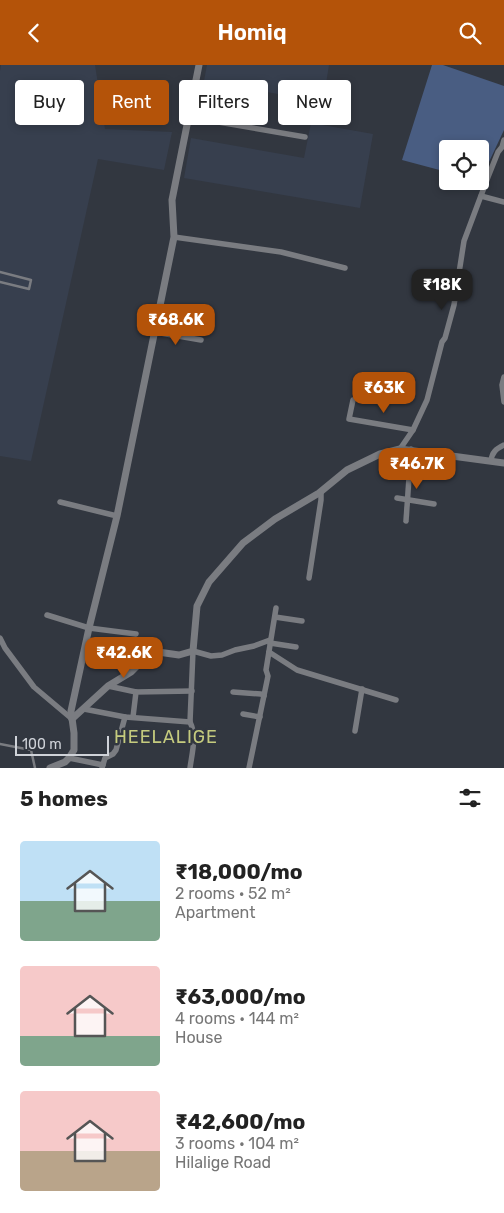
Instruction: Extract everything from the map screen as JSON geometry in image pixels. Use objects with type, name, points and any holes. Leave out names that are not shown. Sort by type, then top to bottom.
[{"type":"street","points":[[196,80],[199,65]]},
{"type":"street","points":[[50,768],[65,762],[74,750],[71,711],[89,628],[113,535],[174,237],[172,200],[186,125]]},
{"type":"street","points":[[235,125],[305,137]]},
{"type":"street","points":[[400,449],[413,430],[427,400],[454,305],[464,241],[504,140]]},
{"type":"street","points":[[481,196],[504,202]]},
{"type":"street","points":[[174,237],[281,252],[346,268]]},
{"type":"street","points":[[155,333],[201,340]]},
{"type":"street","points":[[504,377],[502,385],[504,402]]},
{"type":"street","points":[[353,401],[349,419],[413,430]]},
{"type":"street","points":[[491,461],[492,453],[504,445]]},
{"type":"street","points":[[190,768],[194,734],[190,722],[193,651],[198,606],[209,582],[243,543],[275,519],[321,492],[347,470],[380,454],[400,449],[411,449],[504,463]]},
{"type":"street","points":[[406,521],[411,449]]},
{"type":"street","points":[[309,578],[321,492]]},
{"type":"street","points":[[398,498],[434,503]]},
{"type":"street","points":[[60,503],[117,516]]},
{"type":"street","points":[[248,768],[268,676],[266,670],[268,652],[276,607]]},
{"type":"street","points":[[47,615],[89,628],[136,635]]},
{"type":"street","points":[[275,617],[302,621]]},
{"type":"street","points":[[0,638],[5,648],[34,687],[72,719]]},
{"type":"street","points":[[72,719],[108,686],[131,672],[148,655],[158,652],[179,655],[193,651],[211,656],[222,655],[270,642],[296,647]]},
{"type":"street","points":[[268,652],[297,670],[396,700]]},
{"type":"street","points":[[108,686],[136,691],[192,691]]},
{"type":"street","points":[[355,731],[362,689]]},
{"type":"street","points":[[133,717],[136,691]]},
{"type":"street","points":[[233,691],[261,694],[264,697]]},
{"type":"street","points":[[84,709],[125,717],[190,722]]},
{"type":"street","points":[[242,714],[260,717]]},
{"type":"street","points":[[69,758],[103,766],[105,758],[113,754],[116,749],[125,717]]},
{"type":"lane","points":[[0,272],[31,280],[29,289],[0,282]]},
{"type":"lane","points":[[0,744],[31,750],[35,768]]},
{"type":"shaded area","points":[[1,65],[95,65],[97,80],[94,80],[94,125],[104,125],[105,129],[172,132],[164,170],[98,159],[31,461],[0,456]]},
{"type":"shaded area","points":[[207,65],[329,65],[327,80],[278,80],[278,94],[268,92],[268,80],[204,80]]},
{"type":"shaded area","points":[[432,65],[443,65],[504,86],[504,130],[489,162],[489,140],[439,140],[439,170],[402,160]]},
{"type":"shaded area","points":[[311,125],[322,125],[373,134],[360,208],[184,178],[191,138],[304,158]]},
{"type":"district","name":"HEELALIGE","points":[[166,737]]}]
